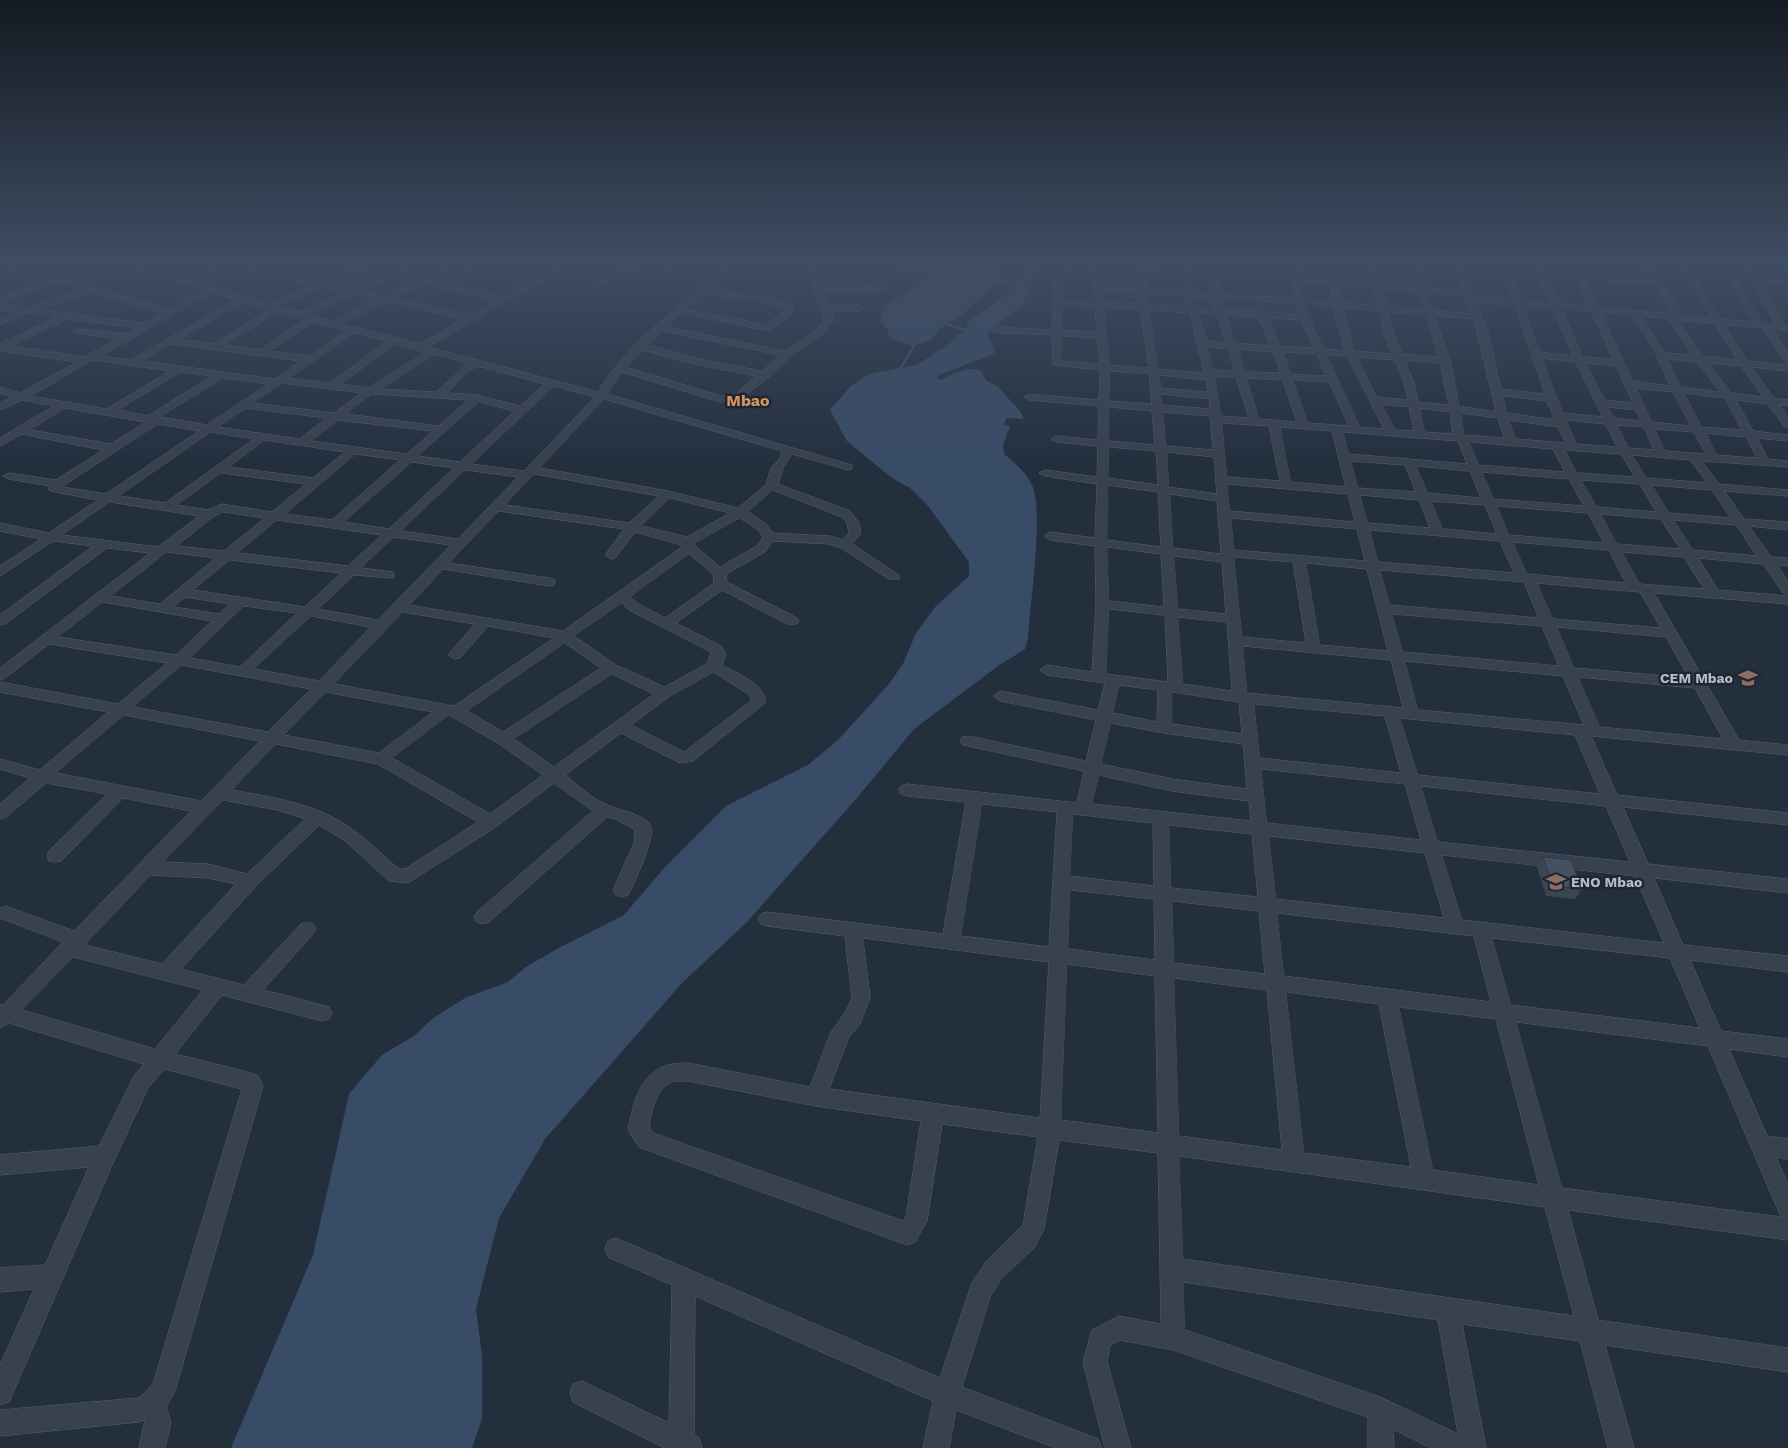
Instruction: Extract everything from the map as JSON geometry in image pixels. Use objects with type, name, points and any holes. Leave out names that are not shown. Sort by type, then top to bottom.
[{"type":"street","points":[[1,350],[40,330]]},
{"type":"street","points":[[77,330],[124,337]]},
{"type":"street","points":[[0,407],[138,330]]},
{"type":"street","points":[[132,363],[191,330]]},
{"type":"street","points":[[214,347],[240,330]]},
{"type":"street","points":[[261,353],[296,330]]},
{"type":"street","points":[[0,572],[353,330],[603,396],[788,448],[848,467]]},
{"type":"street","points":[[421,347],[452,330]]},
{"type":"street","points":[[0,1424],[139,1410],[152,1404],[163,1391],[253,1086],[251,1082],[2,1015],[147,868],[603,396],[613,375],[657,330]]},
{"type":"street","points":[[667,330],[787,354]]},
{"type":"street","points":[[743,345],[767,330]]},
{"type":"street","points":[[620,368],[720,399],[740,397],[787,354],[820,330]]},
{"type":"street","points":[[996,330],[1056,337]]},
{"type":"street","points":[[1056,330],[1056,363],[1154,372],[1333,379]]},
{"type":"street","points":[[936,1448],[947,1394],[980,1291],[993,1271],[1026,1240],[1033,1229],[1050,1129],[1062,882],[1074,809],[1093,768],[1104,716],[1106,678],[1101,543],[1105,367],[1102,330]]},
{"type":"street","points":[[1148,330],[1158,408],[1166,552],[1173,612],[1170,687],[1164,728]]},
{"type":"street","points":[[1198,330],[1214,396],[1235,641],[1253,763],[1294,1162]]},
{"type":"street","points":[[1226,330],[1255,422]]},
{"type":"street","points":[[1268,330],[1304,426]]},
{"type":"street","points":[[1310,330],[1356,430]]},
{"type":"street","points":[[1344,330],[1356,368],[1376,400],[1392,433]]},
{"type":"street","points":[[1388,330],[1414,405],[1420,435]]},
{"type":"street","points":[[1434,330],[1444,360],[1460,438],[1505,538],[1548,623],[1569,672],[1612,800],[1788,1209]]},
{"type":"street","points":[[1481,330],[1502,415],[1511,442]]},
{"type":"street","points":[[1529,330],[1559,420],[1572,447]]},
{"type":"street","points":[[1566,330],[1625,452],[1714,594]]},
{"type":"street","points":[[1604,330],[1631,384],[1646,424],[1661,454]]},
{"type":"street","points":[[1645,330],[1661,355],[1677,390],[1714,459]]},
{"type":"street","points":[[1682,330],[1700,359],[1729,396],[1748,434],[1765,462]]},
{"type":"street","points":[[1724,330],[1744,364],[1788,424]]},
{"type":"street","points":[[1766,330],[1788,360]]},
{"type":"street","points":[[89,357],[99,334]]},
{"type":"street","points":[[1001,339],[1102,335]]},
{"type":"street","points":[[332,386],[395,340]]},
{"type":"street","points":[[171,341],[309,359]]},
{"type":"street","points":[[1203,344],[1444,360]]},
{"type":"street","points":[[641,346],[694,361],[765,375]]},
{"type":"street","points":[[1,350],[89,357],[178,370],[370,391],[437,397],[477,398],[522,410]]},
{"type":"street","points":[[302,442],[370,391],[434,350]]},
{"type":"street","points":[[1661,355],[1788,368]]},
{"type":"street","points":[[1537,356],[1620,363]]},
{"type":"street","points":[[437,397],[463,371],[477,362]]},
{"type":"street","points":[[108,412],[178,370]]},
{"type":"street","points":[[209,514],[54,488],[221,375]]},
{"type":"street","points":[[244,672],[349,571],[551,383]]},
{"type":"street","points":[[1631,384],[1788,404]]},
{"type":"street","points":[[0,390],[20,397],[209,429],[463,465],[529,472],[668,494],[739,512],[762,527],[769,537]]},
{"type":"street","points":[[1156,391],[1214,396]]},
{"type":"street","points":[[1496,392],[1552,398]]},
{"type":"street","points":[[1029,397],[1158,408],[1274,424],[1788,464]]},
{"type":"street","points":[[334,525],[408,457],[477,398]]},
{"type":"street","points":[[1376,400],[1502,415],[1646,424],[1788,438]]},
{"type":"street","points":[[1601,403],[1640,407]]},
{"type":"street","points":[[0,443],[64,404]]},
{"type":"street","points":[[245,405],[440,429]]},
{"type":"street","points":[[1274,424],[1286,485]]},
{"type":"street","points":[[1337,429],[1412,714]]},
{"type":"street","points":[[20,431],[113,448]]},
{"type":"street","points":[[166,508],[263,437]]},
{"type":"street","points":[[1056,439],[1218,454]]},
{"type":"street","points":[[1557,446],[1612,547],[1671,633],[1734,745]]},
{"type":"street","points":[[382,759],[397,745],[622,597],[686,544],[759,499],[772,486],[774,474],[780,462],[786,458],[788,448]]},
{"type":"street","points":[[164,608],[355,450]]},
{"type":"street","points":[[1344,457],[1788,493]]},
{"type":"street","points":[[1694,457],[1788,590]]},
{"type":"street","points":[[1409,462],[1438,532]]},
{"type":"street","points":[[0,466],[4,478],[58,484]]},
{"type":"street","points":[[218,469],[315,482]]},
{"type":"street","points":[[1045,473],[1222,498]]},
{"type":"street","points":[[1221,480],[1788,526]]},
{"type":"street","points":[[772,486],[846,514],[853,523],[855,533],[845,545]]},
{"type":"street","points":[[611,555],[632,527],[668,494]]},
{"type":"street","points":[[495,507],[632,527],[686,544],[720,578],[792,621]]},
{"type":"street","points":[[0,675],[216,510],[227,508],[461,543]]},
{"type":"street","points":[[1224,514],[1788,562]]},
{"type":"street","points":[[0,527],[104,544],[206,554],[227,554],[388,575]]},
{"type":"street","points":[[1050,536],[1166,552],[1298,559],[1788,600]]},
{"type":"street","points":[[769,537],[830,540],[845,545],[894,576]]},
{"type":"street","points":[[667,623],[720,578],[761,549],[769,537]]},
{"type":"street","points":[[0,621],[104,544]]},
{"type":"street","points":[[1298,559],[1314,648]]},
{"type":"street","points":[[439,565],[549,582]]},
{"type":"street","points":[[183,593],[308,611],[381,625]]},
{"type":"street","points":[[219,793],[289,808],[335,825],[395,876],[401,878],[408,876],[491,822],[665,693],[714,666],[719,654],[716,648],[634,607],[622,597]]},
{"type":"street","points":[[100,598],[223,619]]},
{"type":"street","points":[[0,813],[41,776],[124,709],[242,601]]},
{"type":"street","points":[[1103,604],[1233,619]]},
{"type":"street","points":[[399,607],[564,635],[611,668],[665,693]]},
{"type":"street","points":[[1385,609],[1671,633]]},
{"type":"street","points":[[455,655],[485,621]]},
{"type":"street","points":[[48,640],[179,660],[451,710],[502,738],[553,776],[604,810],[620,814],[643,827],[642,843],[622,890]]},
{"type":"street","points":[[1235,641],[1700,684]]},
{"type":"street","points":[[620,726],[682,758],[688,756],[758,703],[759,697],[757,693],[714,666]]},
{"type":"street","points":[[502,738],[611,668]]},
{"type":"street","points":[[1047,670],[1243,697],[1788,750]]},
{"type":"street","points":[[0,687],[382,759],[491,822]]},
{"type":"street","points":[[1000,696],[1164,728],[1250,740]]},
{"type":"street","points":[[1391,712],[1454,926]]},
{"type":"street","points":[[968,741],[1172,785],[1256,796]]},
{"type":"street","points":[[1253,763],[1788,819]]},
{"type":"street","points":[[0,764],[41,776],[118,793],[205,808]]},
{"type":"street","points":[[908,790],[1788,886]]},
{"type":"street","points":[[55,856],[118,793]]},
{"type":"street","points":[[951,942],[975,798]]},
{"type":"street","points":[[483,916],[604,810]]},
{"type":"street","points":[[165,974],[250,881],[316,817]]},
{"type":"street","points":[[1161,818],[1173,1338]]},
{"type":"street","points":[[147,868],[208,871],[250,881]]},
{"type":"street","points":[[1062,882],[1788,964]]},
{"type":"street","points":[[4,913],[73,944],[165,974],[322,1013]]},
{"type":"street","points":[[767,918],[1788,1048]]},
{"type":"street","points":[[248,994],[307,928]]},
{"type":"street","points":[[816,1097],[842,1032],[853,1018],[861,998],[853,929]]},
{"type":"street","points":[[1481,929],[1621,1448]]},
{"type":"street","points":[[0,1393],[105,1156],[141,1082],[218,986]]},
{"type":"street","points":[[1387,997],[1424,1180]]},
{"type":"street","points":[[933,1113],[916,1220],[907,1234],[646,1140],[638,1130],[641,1112],[653,1084],[668,1073],[688,1072],[816,1097],[1294,1162],[1788,1230]]},
{"type":"street","points":[[1760,1145],[1788,1149]]},
{"type":"street","points":[[0,1165],[105,1156]]},
{"type":"street","points":[[616,1249],[684,1277],[947,1394],[1089,1448]]},
{"type":"street","points":[[1172,1269],[1788,1360]]},
{"type":"street","points":[[0,1280],[51,1276]]},
{"type":"street","points":[[582,1393],[684,1446],[684,1277]]},
{"type":"street","points":[[1448,1310],[1473,1448]]},
{"type":"street","points":[[1118,1448],[1094,1362],[1100,1338],[1119,1328],[1173,1338],[1380,1409],[1458,1448]]},
{"type":"street","points":[[152,1404],[158,1422],[152,1448]]},
{"type":"street","points":[[1380,1409],[1381,1448]]},
{"type":"water","points":[[887,330],[940,330],[931,340],[914,346],[890,339]]},
{"type":"water","points":[[965,330],[991,330],[987,333],[995,350],[993,354],[939,375],[937,378],[940,380],[970,369],[980,370],[987,381],[997,386],[1020,411],[1024,419],[1006,418],[1004,425],[1010,426],[1003,445],[1004,454],[1020,468],[1032,485],[1037,515],[1037,536],[1028,638],[1025,649],[998,666],[914,729],[856,799],[747,922],[682,983],[545,1139],[499,1218],[476,1309],[482,1356],[482,1419],[472,1448],[231,1448],[313,1255],[349,1094],[382,1055],[414,1036],[432,1019],[465,998],[508,982],[526,967],[557,949],[624,915],[665,867],[726,806],[808,765],[838,740],[889,684],[903,664],[916,633],[936,606],[969,576],[969,562],[928,506],[910,488],[892,478],[847,441],[830,410],[851,386],[869,374],[917,365]]},
{"type":"building","points":[[1543,857],[1571,860],[1582,889],[1553,886]]},
{"type":"waterway","points":[[900,369],[914,346]]},
{"type":"place","name":"CEM Mbao","points":[[1748,678]]},
{"type":"place","name":"ENO Mbao","points":[[1556,882]]},
{"type":"district","name":"Mbao","points":[[748,400]]}]
